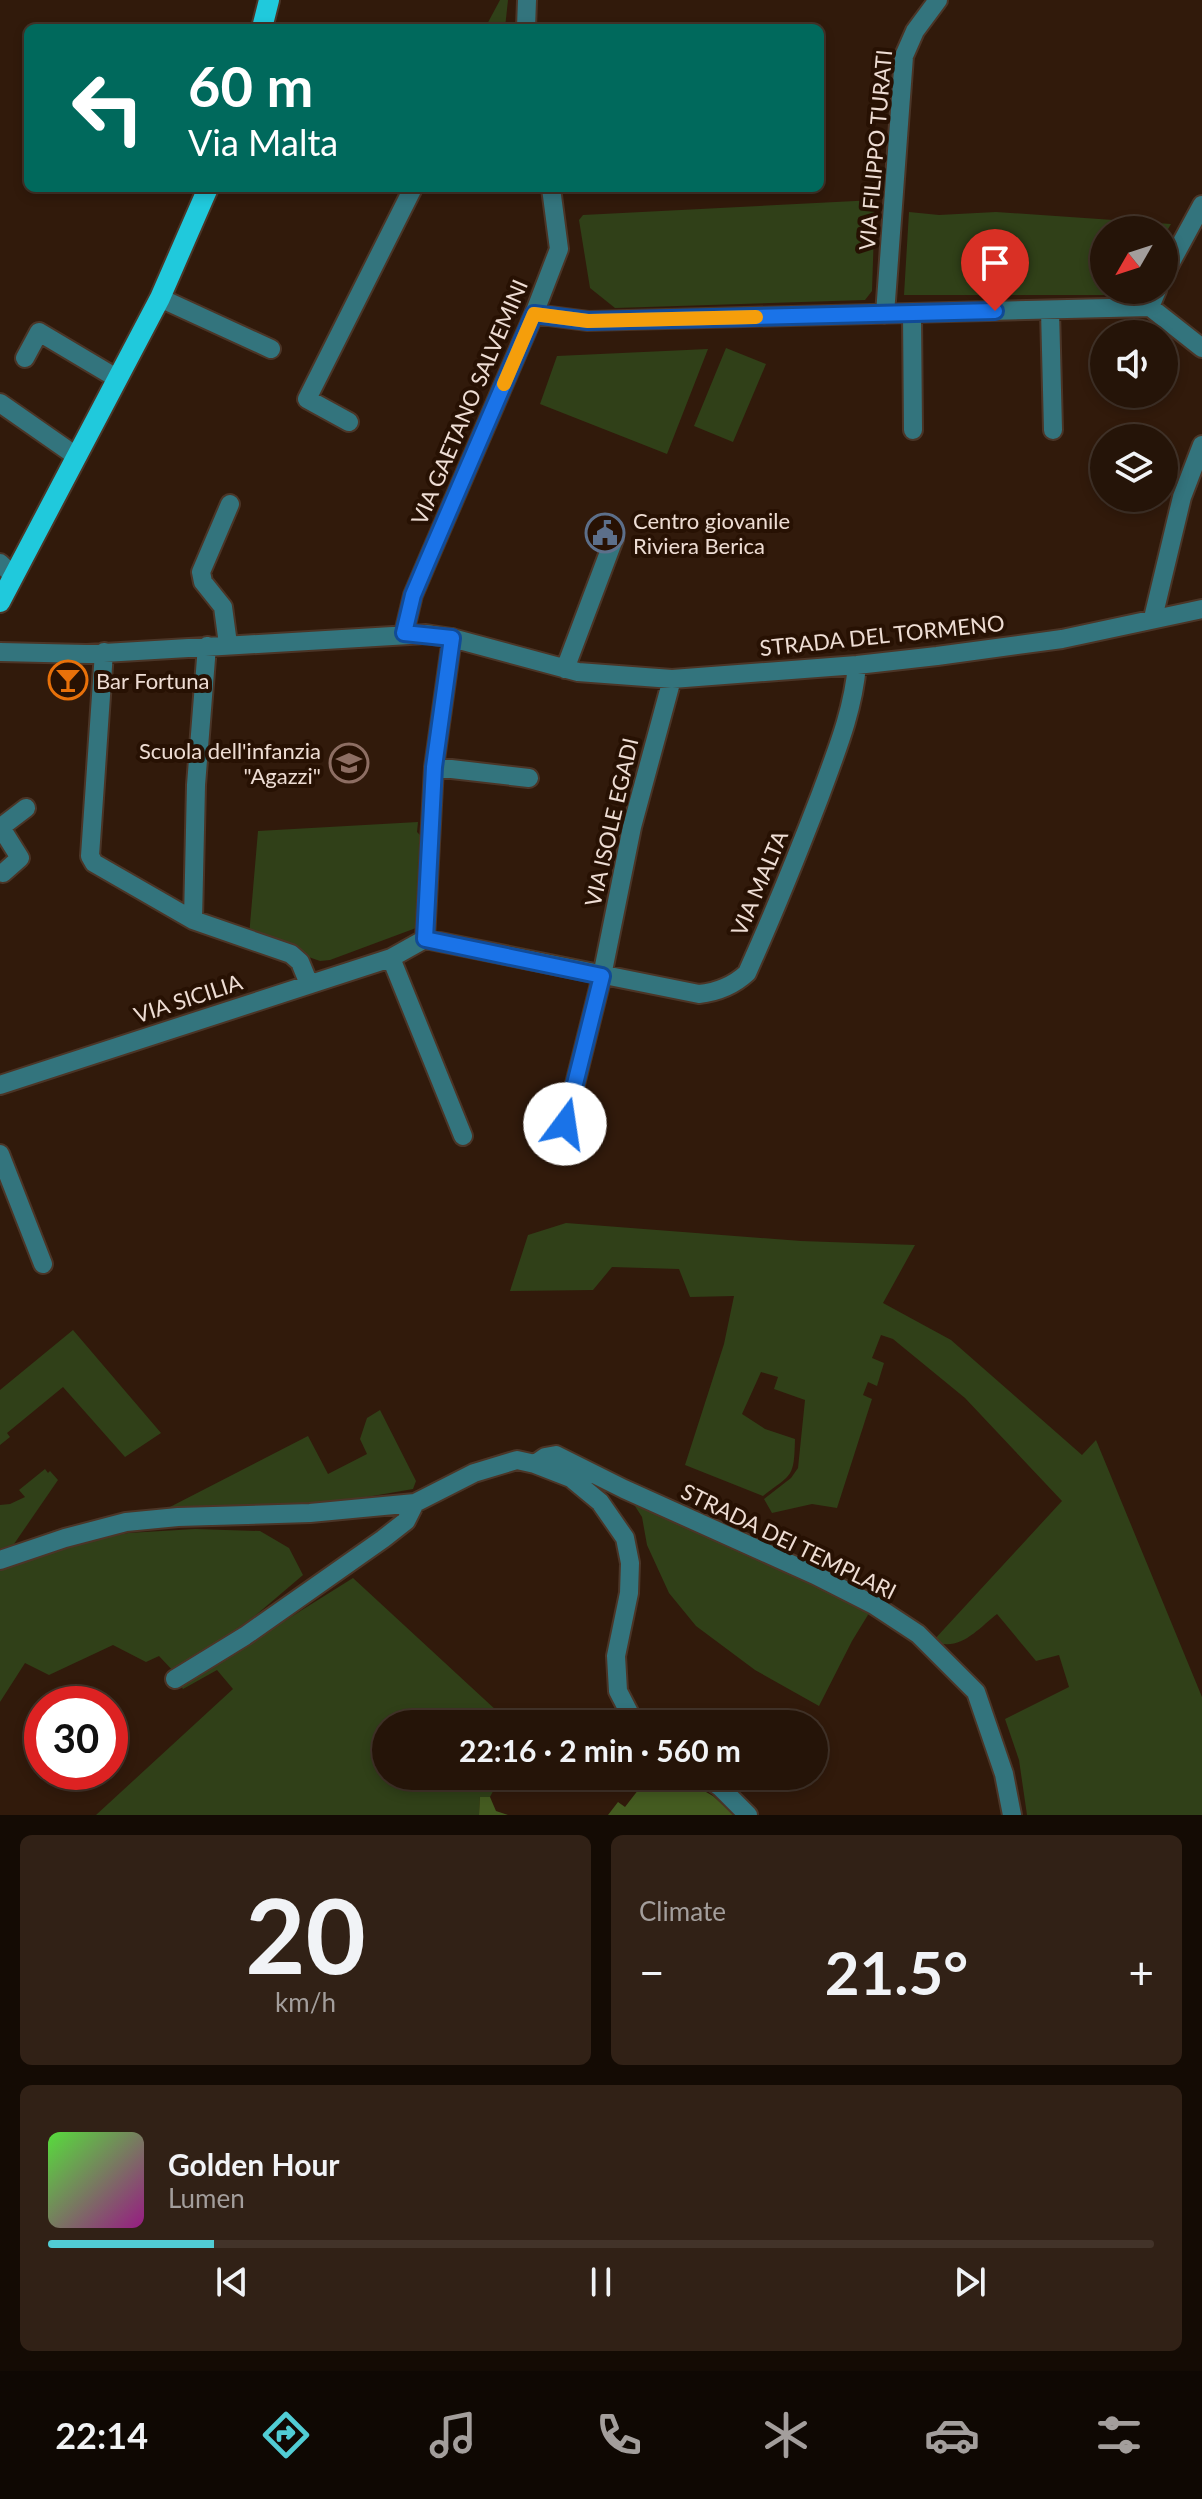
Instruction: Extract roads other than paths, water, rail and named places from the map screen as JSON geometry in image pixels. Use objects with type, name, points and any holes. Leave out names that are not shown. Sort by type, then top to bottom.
[{"type":"main road","points":[[263,24],[269,0]]},
{"type":"main road","points":[[0,602],[7,569],[76,456],[118,379],[160,298],[206,192]]},
{"type":"street","points":[[526,24],[527,0]]},
{"type":"street","name":"VIA FILIPPO TURATI","points":[[885,314],[904,56],[915,31],[938,0]]},
{"type":"street","points":[[349,422],[307,399],[411,192]]},
{"type":"street","name":"VIA GAETANO SALVEMINI","points":[[404,633],[413,595],[559,249],[552,192]]},
{"type":"street","points":[[1178,249],[1202,205]]},
{"type":"street","points":[[160,298],[271,349]]},
{"type":"street","points":[[534,314],[588,321],[1050,310],[1107,304]]},
{"type":"street","points":[[1159,304],[1202,348]]},
{"type":"street","points":[[1050,310],[1053,430]]},
{"type":"street","points":[[912,314],[913,430]]},
{"type":"street","points":[[25,358],[39,332],[118,379]]},
{"type":"street","points":[[0,403],[76,456]]},
{"type":"street","points":[[1153,618],[1182,497],[1202,445]]},
{"type":"street","points":[[228,644],[223,607],[203,582],[201,572],[230,504]]},
{"type":"street","points":[[565,669],[614,539]]},
{"type":"street","name":"STRADA DEL TORMENO","points":[[0,652],[104,652],[404,633],[452,638],[565,669],[619,677],[672,679],[857,665],[1062,639],[1202,609]]},
{"type":"street","points":[[425,939],[434,767],[452,638]]},
{"type":"street","points":[[193,920],[196,785],[207,646]]},
{"type":"street","points":[[104,652],[90,856],[94,863],[193,920],[291,954],[300,962],[309,984]]},
{"type":"street","name":"VIA MALTA","points":[[425,939],[699,994],[728,987],[747,973],[788,880],[848,721],[857,665]]},
{"type":"street","name":"VIA ISOLE EGADI","points":[[602,976],[632,827],[672,679]]},
{"type":"street","points":[[434,767],[529,778]]},
{"type":"street","points":[[3,873],[20,858],[0,826],[26,808]]},
{"type":"street","name":"VIA SICILIA","points":[[0,1085],[391,958],[425,939]]},
{"type":"street","points":[[391,958],[463,1136]]},
{"type":"street","points":[[590,1137],[565,1124],[602,976]]},
{"type":"street","points":[[0,1154],[43,1264]]},
{"type":"street","name":"STRADA DEI TEMPLARI","points":[[415,1503],[474,1473],[517,1460],[535,1464],[545,1457],[556,1455],[874,1605],[918,1634],[976,1692],[1004,1774],[1012,1815]]},
{"type":"street","points":[[535,1464],[571,1478],[600,1502],[625,1538],[630,1563],[629,1593],[616,1656],[618,1691],[628,1710]]},
{"type":"street","points":[[0,1560],[126,1522],[178,1517],[310,1513],[415,1503]]},
{"type":"street","points":[[175,1679],[245,1636],[383,1539],[406,1521],[415,1503]]},
{"type":"street","points":[[723,1790],[748,1815]]},
{"type":"place","name":"Centro giovanile Riviera Berica","points":[[605,533]]},
{"type":"place","name":"Bar Fortuna","points":[[68,680]]},
{"type":"place","name":"Scuola dell'infanzia \"Agazzi\"","points":[[349,763]]}]
